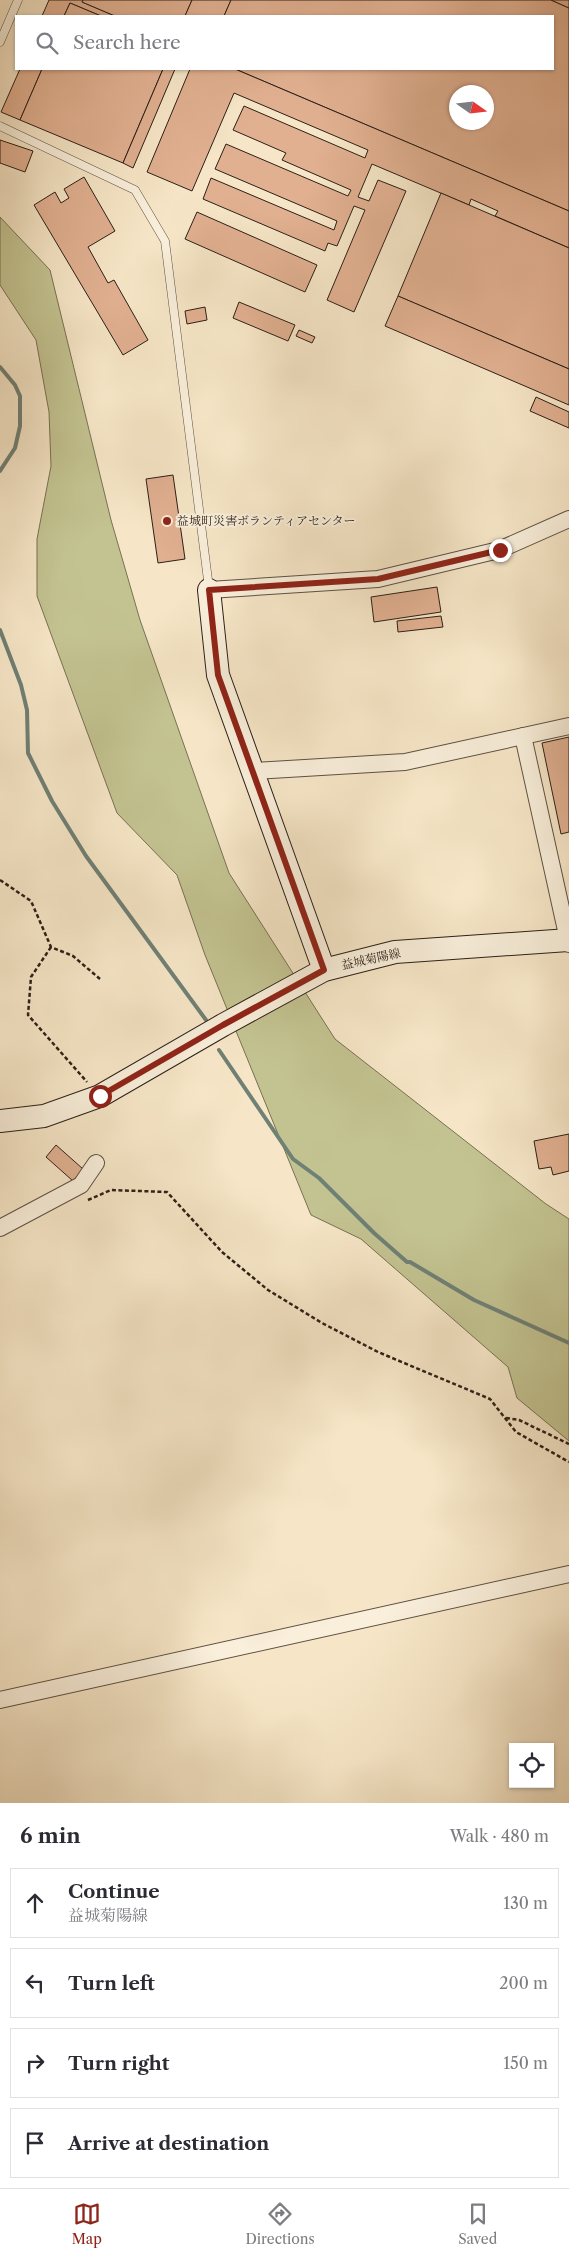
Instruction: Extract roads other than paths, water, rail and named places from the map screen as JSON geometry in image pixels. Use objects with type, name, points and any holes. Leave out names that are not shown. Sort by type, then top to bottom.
[{"type":"main road","points":[[209,590],[218,675],[324,970]]},
{"type":"main road","name":"益城菊陽線","points":[[10,1120],[44,1116],[100,1096],[223,1025],[324,970],[395,952],[569,941]]},
{"type":"street","points":[[209,590],[378,579],[500,550],[569,519]]},
{"type":"street","points":[[254,771],[405,762],[569,726]]},
{"type":"street","points":[[523,736],[569,941]]},
{"type":"street","points":[[0,1106],[10,1120]]},
{"type":"street","points":[[0,1228],[81,1185],[96,1164]]},
{"type":"street","points":[[0,1700],[569,1574]]},
{"type":"lane","points":[[0,42],[18,0]]},
{"type":"lane","points":[[0,126],[135,190],[165,242],[209,590]]},
{"type":"waterway","points":[[0,367],[15,385],[20,396],[20,426],[15,448],[0,471]]},
{"type":"waterway","points":[[0,630],[21,685],[27,710],[28,753],[52,801],[86,856],[206,1020]]},
{"type":"waterway","points":[[219,1050],[293,1159],[319,1178],[374,1233],[407,1262],[474,1300],[569,1343]]},
{"type":"place","name":"益城町災害ボランティアセンター","points":[[167,521]]}]
